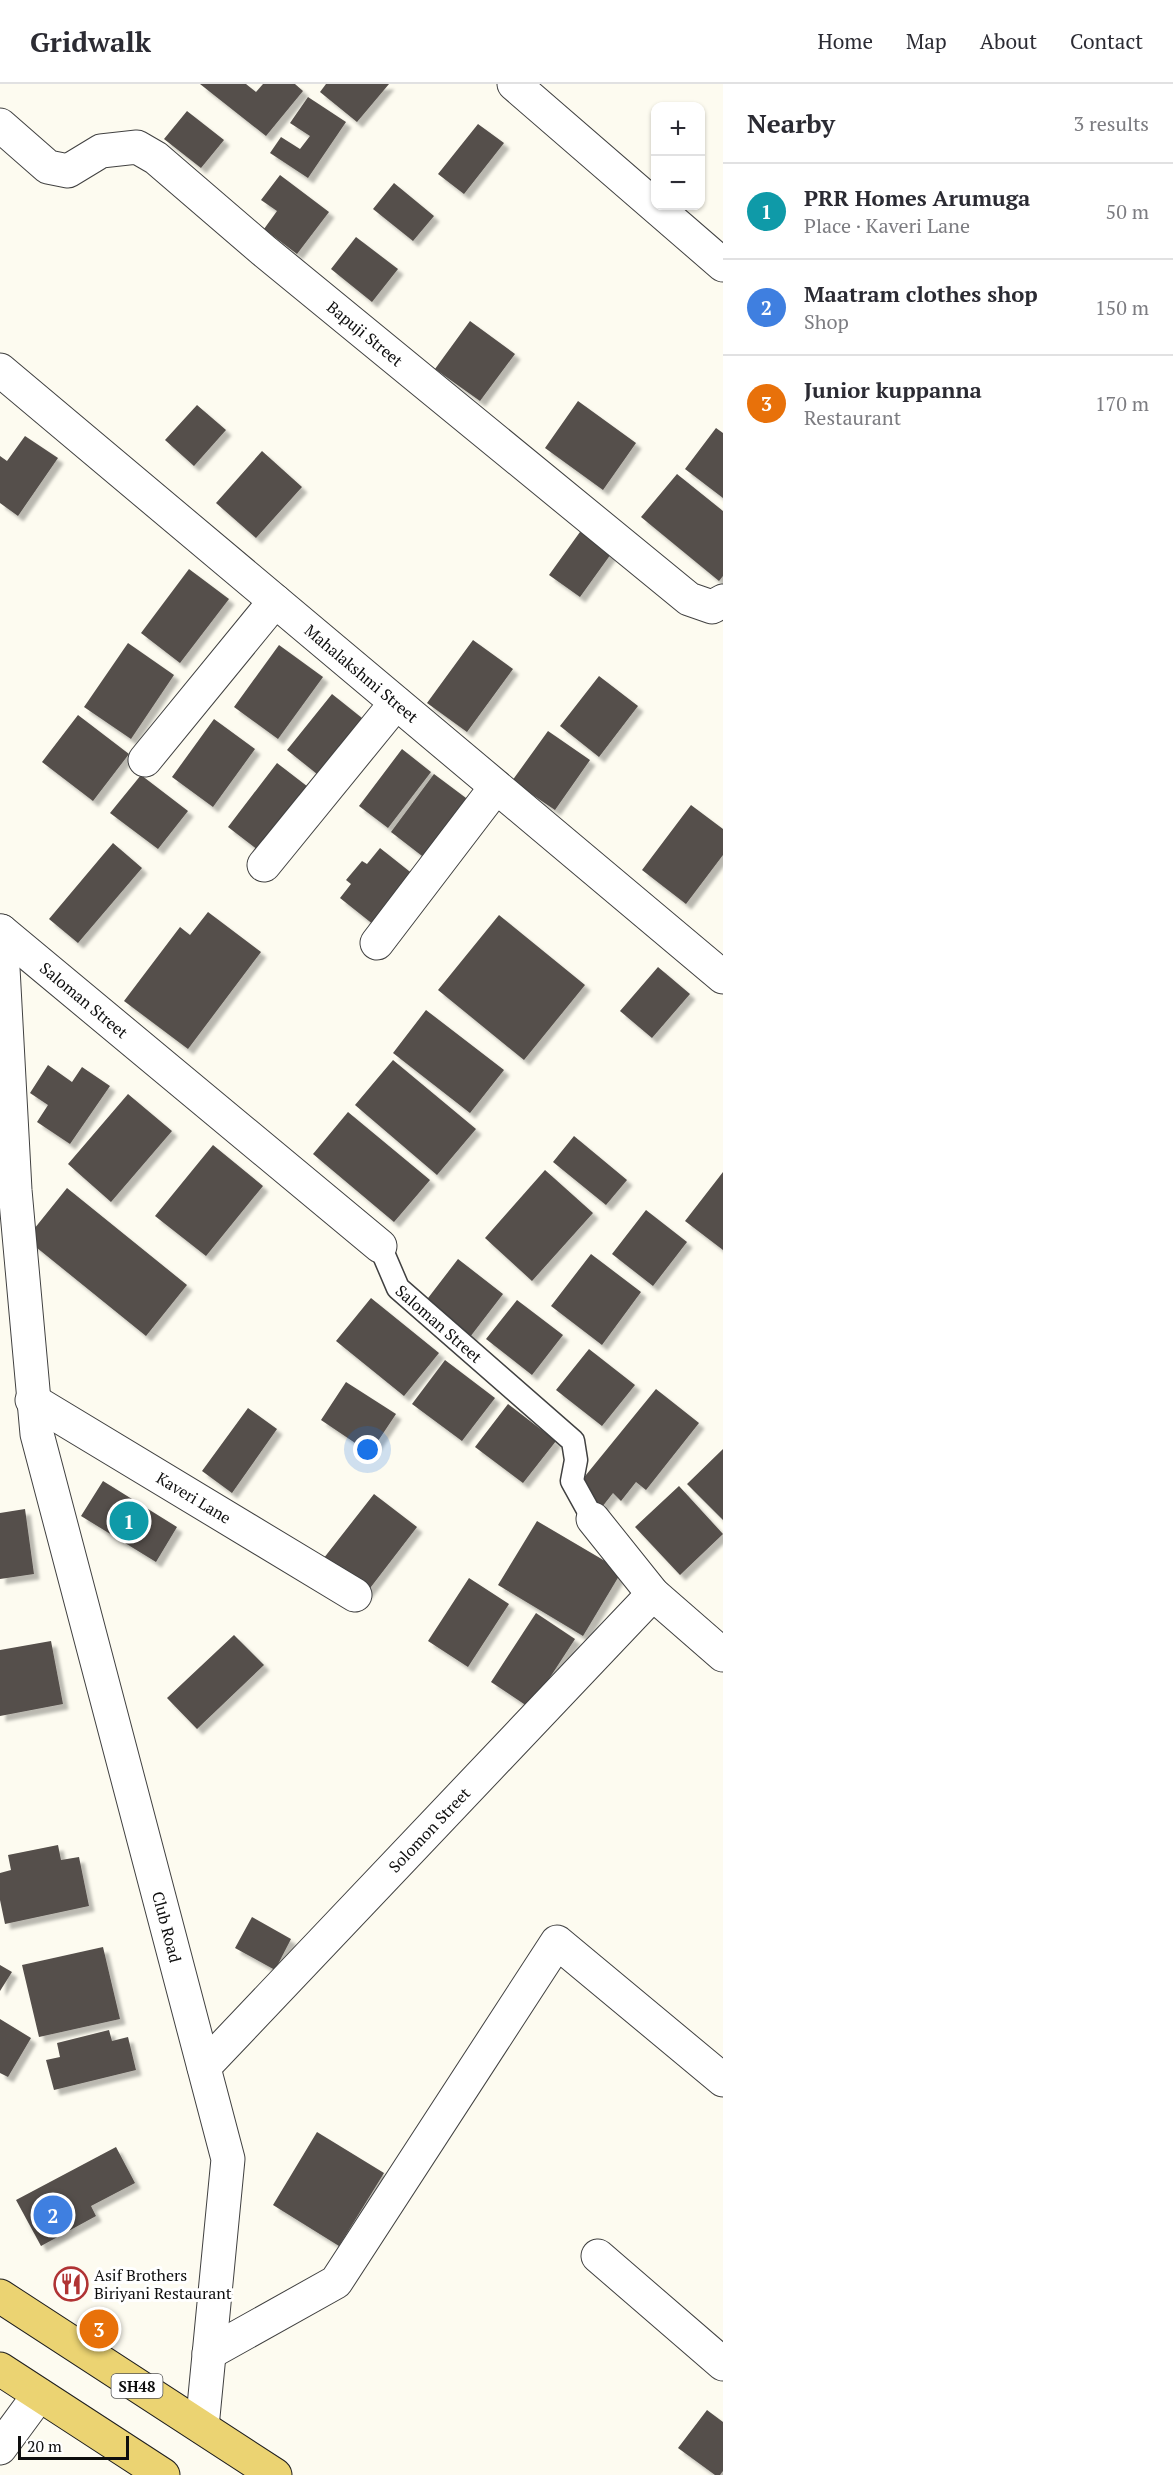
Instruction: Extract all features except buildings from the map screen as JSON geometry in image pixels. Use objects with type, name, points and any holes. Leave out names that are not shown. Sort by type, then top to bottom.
[{"type":"main road","name":"SH48","points":[[0,2296],[275,2475]]},
{"type":"main road","points":[[0,2370],[163,2475]]},
{"type":"street","points":[[514,84],[723,265]]},
{"type":"street","name":"Bapuji Street","points":[[0,125],[48,167],[69,171],[101,151],[137,147],[156,158],[263,250],[689,599],[712,607],[723,601]]},
{"type":"street","name":"Mahalakshmi Street","points":[[0,370],[723,977]]},
{"type":"street","points":[[145,760],[275,602]]},
{"type":"street","points":[[264,865],[396,703]]},
{"type":"street","points":[[377,943],[496,787]]},
{"type":"street","name":"Club Road","points":[[1,947],[8,1191],[37,1434],[228,2159],[202,2427]]},
{"type":"street","name":"Saloman Street","points":[[1,947],[380,1246]]},
{"type":"street","name":"Kaveri Lane","points":[[32,1400],[355,1595]]},
{"type":"street","name":"Saloman Street","points":[[593,1520],[653,1594],[723,1655]]},
{"type":"street","name":"Solomon Street","points":[[204,2067],[653,1594]]},
{"type":"street","points":[[209,2354],[336,2282],[557,1942],[723,2080]]},
{"type":"street","points":[[598,2256],[723,2364]]},
{"type":"street","points":[[0,2448],[39,2395]]},
{"type":"lane","name":"Saloman Street","points":[[380,1246],[398,1288],[573,1441],[576,1460],[572,1481],[593,1520]]},
{"type":"place","name":"PRR Homes Arumuga","points":[[129,1521]]},
{"type":"place","name":"Maatram clothes shop","points":[[53,2215]]},
{"type":"place","name":"Asif Brothers Biriyani Restaurant","points":[[71,2284]]},
{"type":"place","name":"Junior kuppanna","points":[[99,2329]]}]
